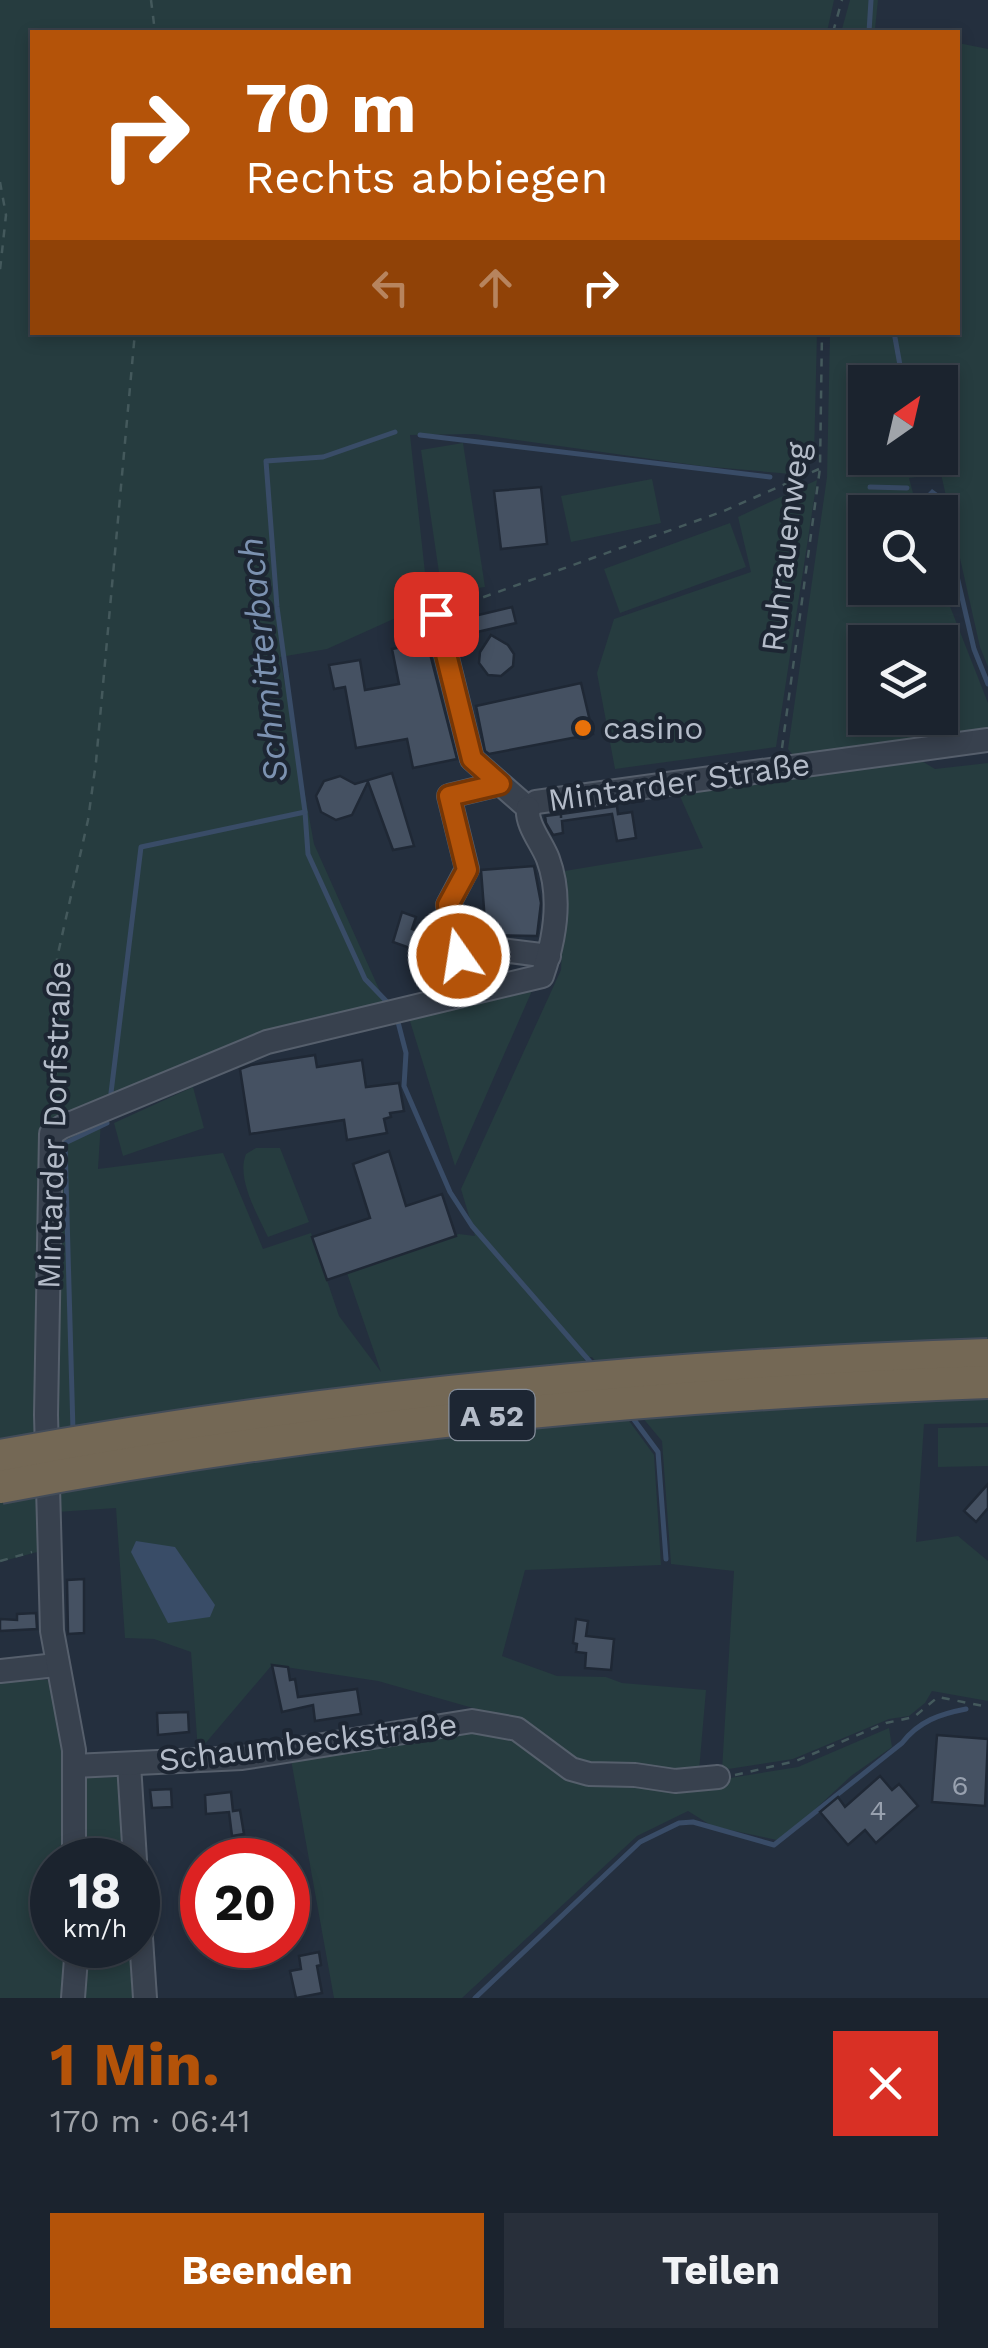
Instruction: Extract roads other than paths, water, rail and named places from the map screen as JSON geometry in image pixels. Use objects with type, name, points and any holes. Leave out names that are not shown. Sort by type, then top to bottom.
[{"type":"highway","name":"A 52","points":[[0,1456],[222,1420],[445,1392],[686,1370],[988,1355]]},
{"type":"highway","name":"A 52","points":[[0,1487],[226,1449],[448,1420],[689,1397],[988,1382]]},
{"type":"street","points":[[436,614],[472,759],[528,808]]},
{"type":"street","name":"Mintarder Straße","points":[[549,956],[556,913],[553,874],[527,817],[528,808],[536,802],[988,740]]},
{"type":"street","points":[[500,784],[449,796],[467,870],[448,905],[453,958],[494,949],[549,956]]},
{"type":"street","name":"Mintarder Dorfstraße","points":[[74,1838],[74,1766],[66,1701],[56,1665],[46,1415],[51,1134],[268,1042],[542,976],[549,956]]},
{"type":"street","points":[[0,1672],[56,1665]]},
{"type":"street","name":"Schaumbeckstraße","points":[[74,1766],[242,1758],[472,1721],[517,1728],[571,1769],[589,1774],[635,1775],[675,1782],[718,1776]]},
{"type":"street","points":[[129,1764],[134,1838]]},
{"type":"street","points":[[73,1998],[75,1968]]},
{"type":"street","points":[[143,1968],[145,1998]]},
{"type":"water","points":[[136,1541],[175,1547],[215,1605],[210,1617],[168,1623],[131,1552]]},
{"type":"waterway","name":"Schmitterbach","points":[[869,30],[871,0]]},
{"type":"waterway","name":"Schmitterbach","points":[[895,335],[900,365]]},
{"type":"waterway","name":"Schmitterbach","points":[[111,1093],[141,847],[305,812],[277,607],[266,461],[323,457],[395,432]]},
{"type":"waterway","name":"Schmitterbach","points":[[420,435],[770,477]]},
{"type":"waterway","name":"Schmitterbach","points":[[870,487],[907,488]]},
{"type":"waterway","points":[[958,581],[974,649],[988,684]]},
{"type":"waterway","points":[[305,812],[308,854],[365,979],[389,1004]]},
{"type":"waterway","points":[[398,1022],[406,1053],[404,1086],[450,1192],[472,1226],[592,1364]]},
{"type":"waterway","name":"Schmitterbach","points":[[73,1431],[65,1143],[107,1123]]},
{"type":"waterway","points":[[632,1417],[658,1452],[666,1559]]},
{"type":"waterway","points":[[475,1998],[640,1842],[679,1823],[693,1822],[774,1845],[923,1724],[966,1709]]},
{"type":"place","name":"casino","points":[[583,728]]}]
